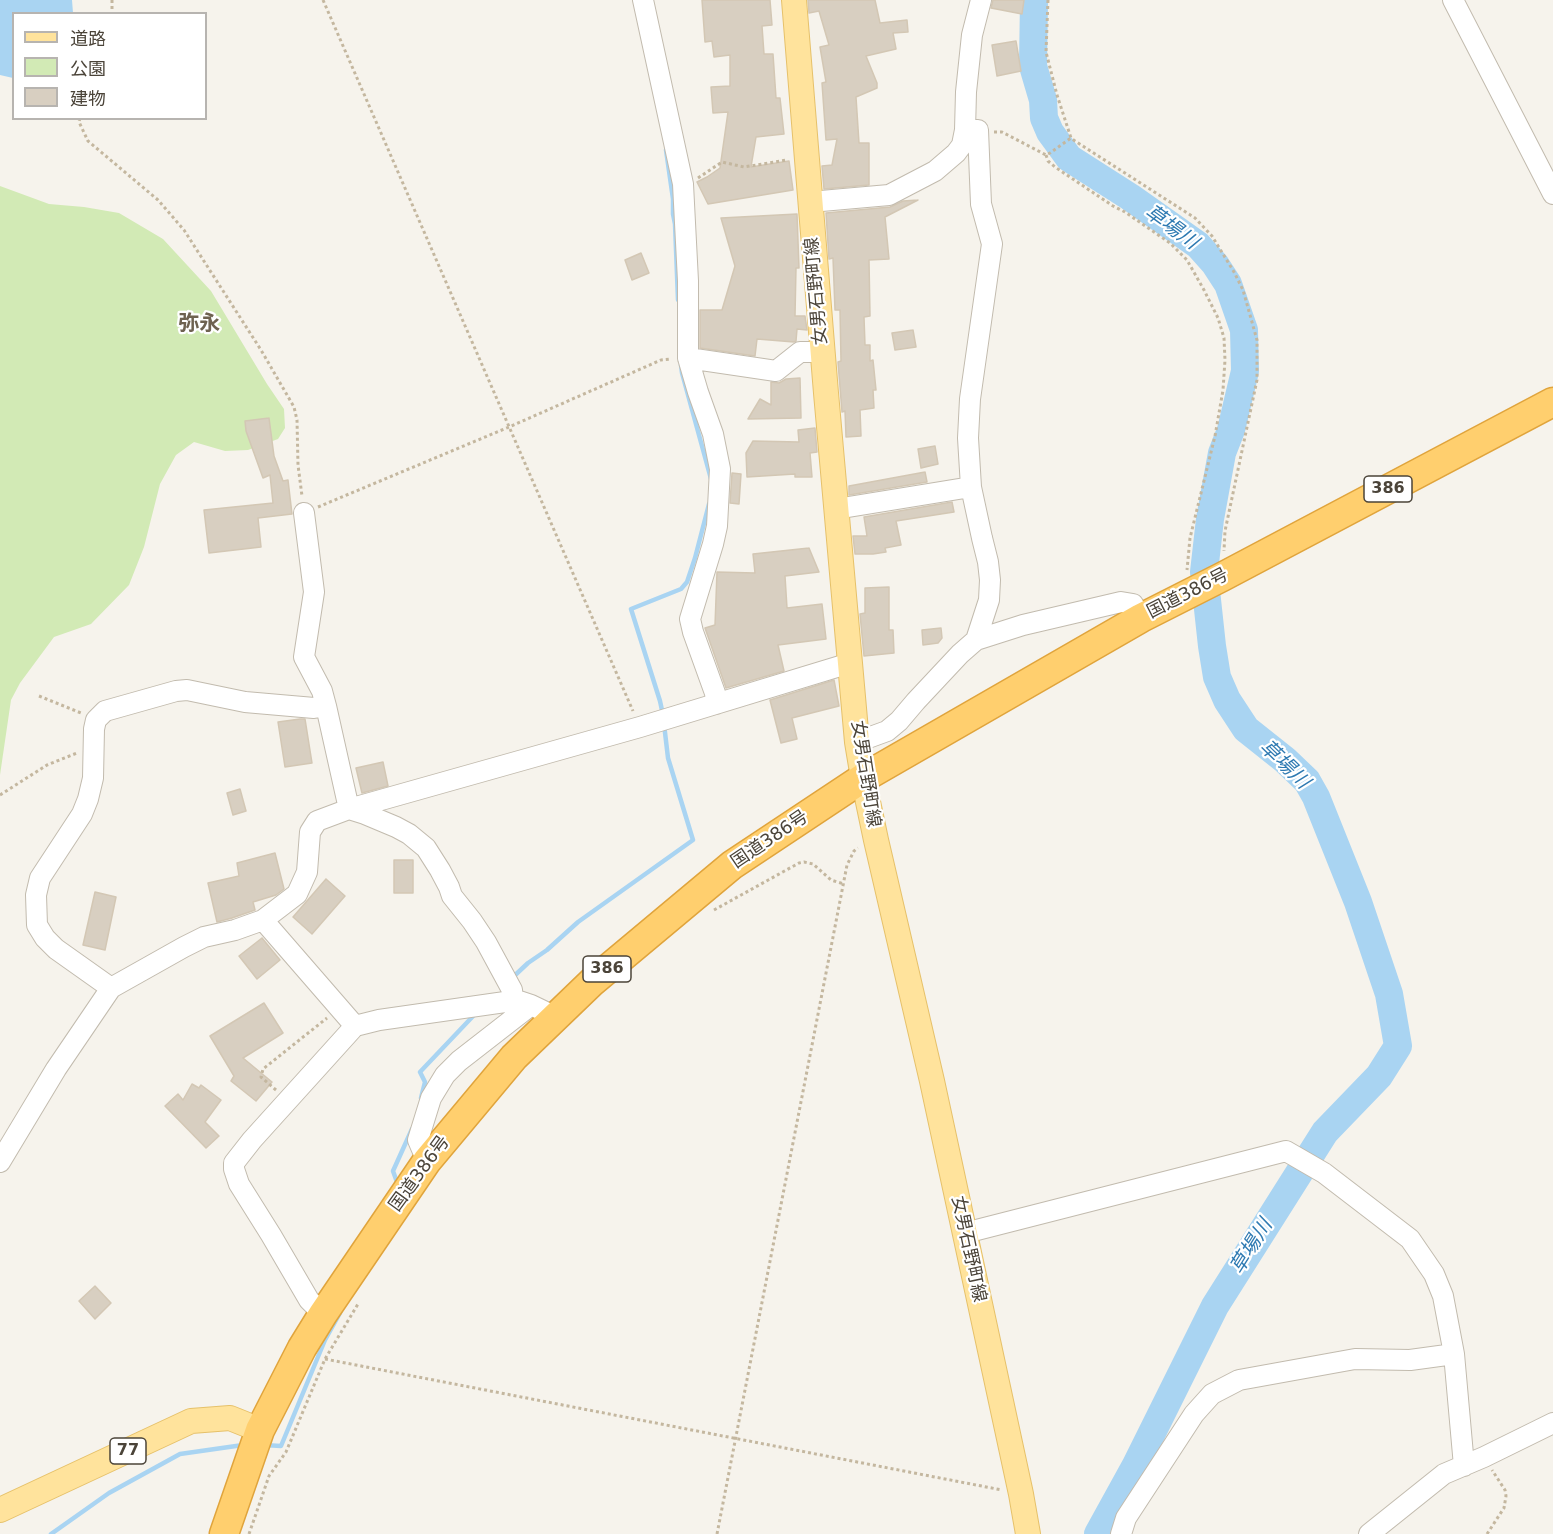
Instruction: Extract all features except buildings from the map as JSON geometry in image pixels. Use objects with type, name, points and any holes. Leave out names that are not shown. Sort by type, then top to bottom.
[{"type":"highway","name":"国道386号","points":[[224,1534],[260,1430],[314,1353],[323,1314],[427,1161],[514,1057],[533,1007],[592,982],[732,865],[863,778],[1141,618],[1553,402]]},
{"type":"main road","name":"女男石野町線","points":[[794,0],[857,742],[876,840],[932,1081],[1028,1534]]},
{"type":"main road","name":"77","points":[[0,1510],[191,1421],[230,1418],[260,1430]]},
{"type":"street","points":[[643,0],[684,187],[688,281],[688,358],[713,434],[720,469],[717,526],[690,619],[715,693],[716,704]]},
{"type":"street","points":[[976,640],[989,600],[990,580],[971,487],[968,438],[970,399],[992,244],[981,204],[966,92],[972,34],[981,0]]},
{"type":"street","points":[[1453,0],[1553,194]]},
{"type":"street","points":[[810,202],[889,195],[935,171],[956,153],[972,130]]},
{"type":"street","points":[[688,358],[776,371],[800,352],[823,352]]},
{"type":"street","points":[[836,509],[971,487]]},
{"type":"street","points":[[304,513],[314,592],[304,657],[322,692],[349,809]]},
{"type":"street","points":[[857,742],[887,731],[899,721],[960,654],[976,640],[1023,625],[1121,602],[1133,604],[1141,618]]},
{"type":"street","points":[[0,1162],[56,1069],[111,988],[204,937],[235,930],[262,920],[297,894],[307,872],[310,832],[317,822],[349,809],[640,727],[850,663]]},
{"type":"street","points":[[111,988],[56,949],[45,938],[38,925],[36,895],[40,878],[82,814],[88,800],[93,778],[96,720],[105,711],[187,690],[245,702],[314,708],[326,706]]},
{"type":"street","points":[[349,809],[396,827],[426,848],[440,870],[452,896],[486,942],[512,990],[533,1007]]},
{"type":"street","points":[[262,920],[355,1026]]},
{"type":"street","points":[[323,1314],[309,1300],[272,1234],[239,1184],[234,1163],[355,1026],[379,1020],[505,1002],[533,1007]]},
{"type":"street","points":[[427,1161],[418,1140],[431,1098],[445,1075],[459,1061],[533,1007]]},
{"type":"street","points":[[965,1233],[1286,1151],[1324,1173],[1410,1239],[1434,1274],[1443,1296],[1454,1354],[1464,1466]]},
{"type":"street","points":[[1121,1534],[1126,1518],[1194,1414],[1212,1394],[1221,1389],[1239,1380],[1355,1359],[1410,1360],[1454,1354]]},
{"type":"street","points":[[1369,1534],[1444,1474],[1553,1423]]},
{"type":"path","points":[[323,0],[640,727]]},
{"type":"path","points":[[1048,0],[1046,52],[1071,138],[1195,218],[1212,236],[1243,290],[1257,340],[1257,380],[1225,531],[1222,577]]},
{"type":"path","points":[[80,120],[88,141],[158,200],[184,230],[261,350],[294,407],[304,513],[661,360],[688,358]]},
{"type":"path","points":[[972,130],[1002,132],[1048,154]]},
{"type":"path","points":[[1048,154],[1071,138]]},
{"type":"path","points":[[1048,154],[1048,161],[1055,167],[1170,243],[1187,260],[1218,318],[1224,338],[1226,360],[1223,390],[1215,436],[1190,538],[1185,595]]},
{"type":"path","points":[[684,187],[722,162],[744,166],[807,157]]},
{"type":"path","points":[[39,696],[96,720]]},
{"type":"path","points":[[0,795],[40,769],[83,750],[94,742]]},
{"type":"path","points":[[717,1534],[847,865],[854,851],[865,842],[876,840]]},
{"type":"path","points":[[707,914],[799,863],[813,864],[831,880],[844,884]]},
{"type":"path","points":[[288,1101],[261,1077],[263,1069],[340,1008]]},
{"type":"path","points":[[249,1534],[269,1476],[286,1452],[314,1353],[359,1303]]},
{"type":"path","points":[[314,1353],[736,1439],[1021,1494]]},
{"type":"path","points":[[1484,1457],[1505,1490],[1506,1496],[1504,1508],[1487,1534]]},
{"type":"green space","points":[[0,186],[49,204],[119,213],[163,239],[211,291],[284,409],[285,428],[278,439],[248,450],[225,451],[194,442],[176,455],[160,484],[144,547],[129,585],[91,624],[54,637],[20,683],[11,700],[0,775]]},
{"type":"water","points":[[0,0],[72,0],[73,12],[12,12],[12,78],[0,75]]},
{"type":"waterway","name":"草場川","points":[[1034,0],[1033,66],[1043,100],[1044,118],[1050,132],[1069,158],[1198,245],[1215,264],[1228,284],[1244,330],[1245,371],[1231,430],[1222,453],[1210,519],[1204,572],[1217,677],[1227,700],[1246,729],[1307,781],[1316,797],[1358,902],[1389,994],[1398,1046],[1379,1076],[1325,1132],[1215,1306],[1136,1465],[1098,1534]]},
{"type":"waterway","points":[[666,150],[673,199],[678,300]]},
{"type":"waterway","points":[[681,365],[711,479]]},
{"type":"waterway","points":[[663,715],[631,609],[681,589],[687,582],[709,504]]},
{"type":"waterway","points":[[512,978],[578,922],[693,840],[668,758],[664,724]]},
{"type":"waterway","points":[[421,1098],[425,1082],[420,1072],[476,1013]]},
{"type":"waterway","points":[[398,1185],[393,1171],[412,1129]]},
{"type":"waterway","points":[[264,1445],[281,1446],[325,1340],[340,1313]]},
{"type":"waterway","points":[[51,1534],[109,1493],[180,1454],[243,1445]]},
{"type":"district","name":"弥永","points":[[199,325]]}]
